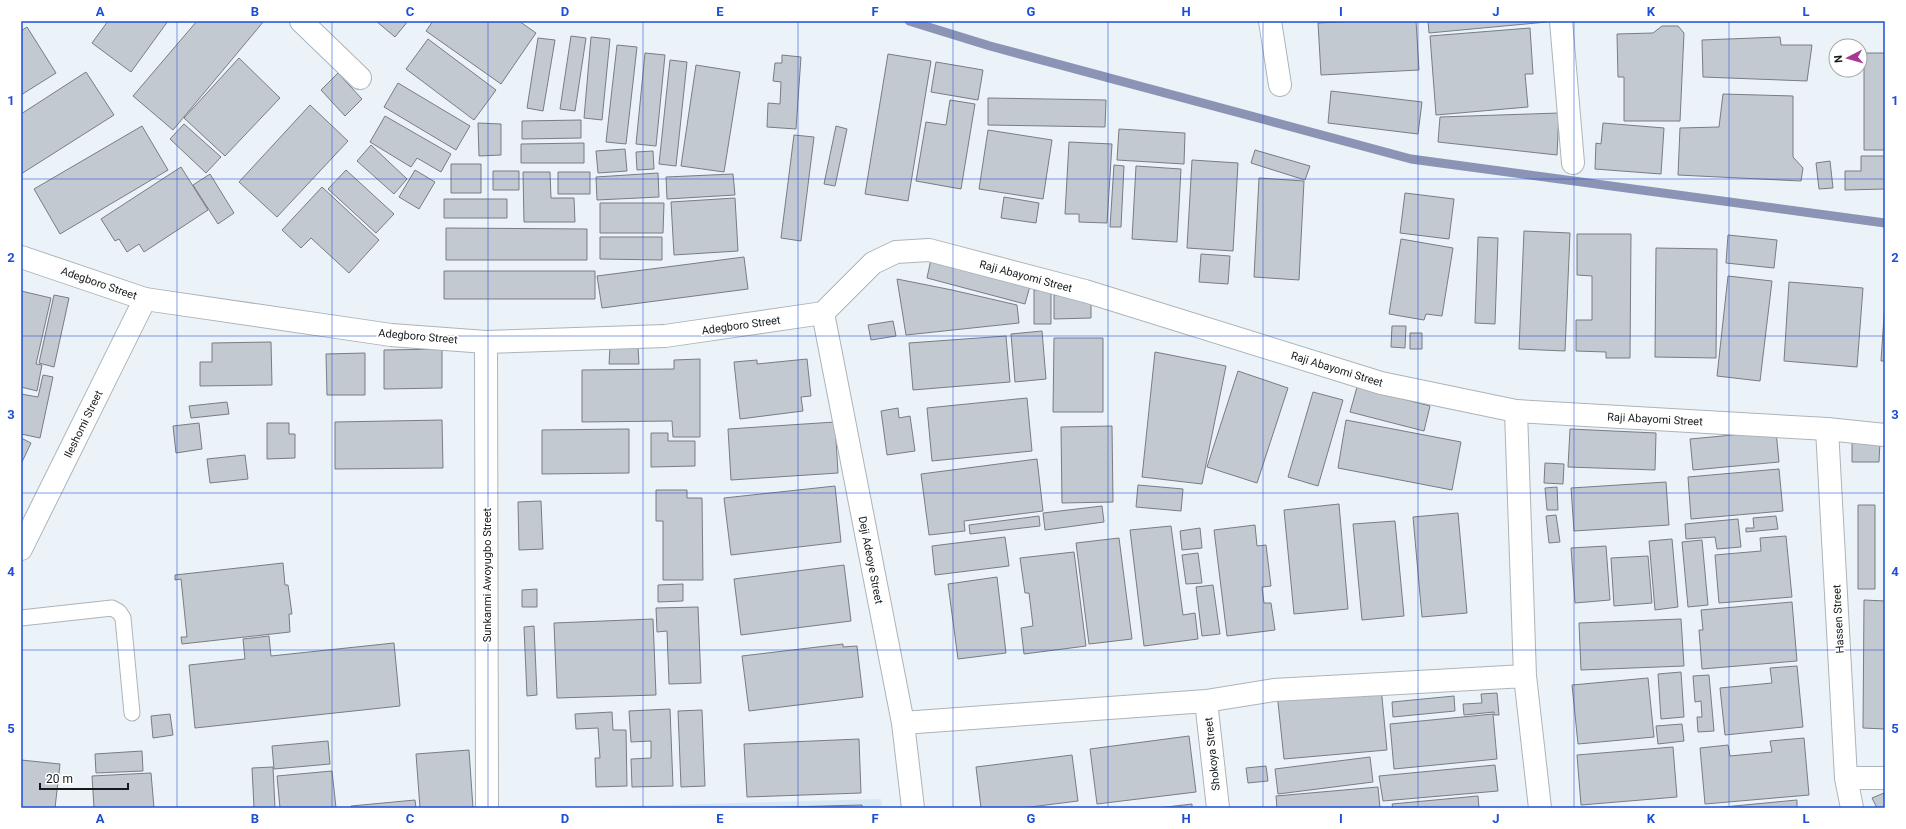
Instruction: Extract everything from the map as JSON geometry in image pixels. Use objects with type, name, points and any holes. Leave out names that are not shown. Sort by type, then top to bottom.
[{"type":"street","points":[[301,21],[360,78]]},
{"type":"street","points":[[1270,21],[1280,85]]},
{"type":"street","points":[[1561,21],[1573,162]]},
{"type":"street","name":"Raji Abayomi Street","points":[[823,314],[873,263],[896,252],[930,250],[1085,291],[1381,383],[1516,411],[1827,429],[1885,435]]},
{"type":"street","name":"Adegboro Street","points":[[21,257],[145,299],[391,335],[486,342],[665,336],[823,314]]},
{"type":"street","name":"Ileshomi Street","points":[[21,549],[145,299]]},
{"type":"street","name":"Deji Adeoye Street","points":[[823,314],[903,723],[913,808]]},
{"type":"street","name":"Sunkanmi Awoyugbo Street","points":[[486,342],[487,808]]},
{"type":"street","points":[[1516,411],[1525,676],[1540,808]]},
{"type":"street","name":"Hassen Street","points":[[1827,429],[1846,778],[1852,808]]},
{"type":"street","points":[[903,723],[1206,701],[1274,690],[1525,676]]},
{"type":"street","name":"Shokoya Street","points":[[1206,701],[1218,808]]},
{"type":"street","points":[[1846,778],[1885,778]]},
{"type":"lane","points":[[21,618],[112,608],[119,612],[123,618],[132,713]]},
{"type":"shaded area","points":[[881,799],[882,808],[548,808]]},
{"type":"building","points":[[108,21],[168,21],[131,72],[92,43]]},
{"type":"building","points":[[197,21],[264,21],[173,130],[133,96]]},
{"type":"building","points":[[376,21],[408,21],[395,37]]},
{"type":"building","points":[[433,21],[519,21],[536,33],[501,84],[426,31]]},
{"type":"building","points":[[1355,21],[1416,21],[1419,70],[1321,75],[1318,23]]},
{"type":"building","points":[[1428,21],[1547,21],[1547,22],[1429,33]]},
{"type":"building","points":[[1662,26],[1678,26],[1684,33],[1680,121],[1624,121],[1624,77],[1618,77],[1617,34],[1653,33]]},
{"type":"building","points":[[27,27],[56,73],[21,95],[21,31]]},
{"type":"building","points":[[1530,28],[1533,74],[1525,74],[1528,107],[1436,115],[1430,36]]},
{"type":"building","points":[[571,36],[586,38],[575,111],[560,109]]},
{"type":"building","points":[[591,37],[610,39],[602,120],[584,118]]},
{"type":"building","points":[[1780,37],[1781,45],[1812,45],[1807,81],[1703,77],[1702,40]]},
{"type":"building","points":[[538,38],[555,40],[543,111],[527,108]]},
{"type":"building","points":[[428,39],[496,90],[474,120],[406,69]]},
{"type":"building","points":[[617,45],[637,47],[626,144],[606,142]]},
{"type":"building","points":[[645,53],[665,55],[656,146],[636,144]]},
{"type":"building","points":[[1868,53],[1885,53],[1885,150],[1864,150],[1864,78],[1868,78]]},
{"type":"building","points":[[888,54],[931,61],[908,201],[865,194]]},
{"type":"building","points":[[782,55],[801,57],[796,129],[767,127],[768,103],[780,104],[781,82],[773,81],[775,63],[782,63]]},
{"type":"building","points":[[239,58],[280,98],[225,156],[184,118]]},
{"type":"building","points":[[670,60],[687,62],[676,166],[659,164]]},
{"type":"building","points":[[936,62],[983,70],[978,100],[931,92]]},
{"type":"building","points":[[696,65],[740,72],[724,172],[681,166]]},
{"type":"building","points":[[86,72],[114,115],[21,174],[21,114]]},
{"type":"building","points":[[338,73],[362,99],[345,116],[321,90]]},
{"type":"building","points":[[398,83],[470,126],[456,150],[384,107]]},
{"type":"building","points":[[1331,91],[1422,102],[1418,134],[1328,123]]},
{"type":"building","points":[[1723,94],[1793,96],[1793,157],[1803,168],[1801,181],[1678,175],[1680,128],[1719,127]]},
{"type":"building","points":[[988,98],[1106,100],[1105,127],[988,125]]},
{"type":"building","points":[[950,100],[975,104],[961,189],[916,181],[926,122],[946,125]]},
{"type":"building","points":[[310,105],[348,141],[277,217],[239,182]]},
{"type":"building","points":[[1559,113],[1557,155],[1438,142],[1440,117]]},
{"type":"building","points":[[385,116],[451,154],[441,172],[417,158],[411,167],[370,142]]},
{"type":"building","points":[[581,120],[581,138],[522,139],[522,121]]},
{"type":"building","points":[[478,123],[501,124],[501,155],[479,156]]},
{"type":"building","points":[[1603,123],[1664,128],[1661,174],[1595,169],[1596,143],[1601,144]]},
{"type":"building","points":[[184,124],[221,157],[206,173],[170,139]]},
{"type":"building","points":[[142,126],[168,170],[60,234],[34,189]]},
{"type":"building","points":[[836,126],[847,129],[835,186],[824,184]]},
{"type":"building","points":[[1119,129],[1185,133],[1184,164],[1117,160]]},
{"type":"building","points":[[988,130],[1052,140],[1043,199],[979,189]]},
{"type":"building","points":[[794,135],[814,137],[801,241],[781,238]]},
{"type":"building","points":[[1069,142],[1112,144],[1107,223],[1079,222],[1079,214],[1065,214]]},
{"type":"building","points":[[584,143],[584,163],[521,163],[521,144]]},
{"type":"building","points":[[371,145],[407,179],[394,194],[357,161]]},
{"type":"building","points":[[625,149],[627,171],[598,173],[596,151]]},
{"type":"building","points":[[1255,150],[1310,166],[1305,180],[1251,163]]},
{"type":"building","points":[[653,151],[654,169],[637,170],[636,152]]},
{"type":"building","points":[[1861,156],[1885,156],[1885,189],[1845,190],[1845,171],[1861,171]]},
{"type":"building","points":[[1192,160],[1238,163],[1233,251],[1187,248]]},
{"type":"building","points":[[1830,161],[1833,188],[1819,189],[1816,163]]},
{"type":"building","points":[[451,164],[481,164],[481,193],[451,193]]},
{"type":"building","points":[[1114,165],[1124,166],[1121,227],[1110,227]]},
{"type":"building","points":[[1136,166],[1181,169],[1177,242],[1132,239]]},
{"type":"building","points":[[181,167],[208,210],[144,252],[139,244],[127,252],[119,239],[115,241],[101,219]]},
{"type":"building","points":[[346,170],[394,214],[376,233],[328,189]]},
{"type":"building","points":[[415,170],[435,182],[419,209],[399,197]]},
{"type":"building","points":[[493,171],[519,171],[519,190],[493,190]]},
{"type":"building","points":[[523,172],[550,172],[551,198],[574,198],[575,222],[524,222]]},
{"type":"building","points":[[558,172],[590,172],[590,194],[558,194]]},
{"type":"building","points":[[658,173],[659,197],[597,200],[596,177]]},
{"type":"building","points":[[210,174],[234,213],[218,224],[193,185]]},
{"type":"building","points":[[733,174],[735,195],[667,199],[666,177]]},
{"type":"building","points":[[1259,178],[1304,181],[1299,280],[1254,277]]},
{"type":"building","points":[[322,187],[379,240],[349,273],[311,238],[301,248],[282,230]]},
{"type":"building","points":[[1405,193],[1454,199],[1449,239],[1400,233]]},
{"type":"building","points":[[1004,197],[1039,203],[1036,223],[1001,218]]},
{"type":"building","points":[[735,198],[738,251],[674,255],[671,202]]},
{"type":"building","points":[[444,199],[507,199],[507,218],[444,218]]},
{"type":"building","points":[[600,203],[664,203],[663,233],[600,233]]},
{"type":"building","points":[[446,228],[587,229],[587,260],[446,260]]},
{"type":"building","points":[[1524,231],[1570,233],[1565,351],[1519,349]]},
{"type":"building","points":[[1577,234],[1631,234],[1630,358],[1606,358],[1606,352],[1576,351],[1576,320],[1592,320],[1592,276],[1577,275]]},
{"type":"building","points":[[1728,235],[1777,240],[1774,268],[1726,263]]},
{"type":"building","points":[[600,237],[662,237],[662,260],[600,259]]},
{"type":"building","points":[[1478,237],[1498,238],[1495,324],[1475,323]]},
{"type":"building","points":[[1401,239],[1453,248],[1442,316],[1426,314],[1424,320],[1389,314]]},
{"type":"building","points":[[1656,248],[1717,249],[1716,358],[1655,357]]},
{"type":"building","points":[[1201,254],[1230,256],[1228,284],[1199,282]]},
{"type":"building","points":[[744,257],[748,289],[602,308],[597,276]]},
{"type":"building","points":[[931,259],[1030,286],[1025,304],[927,278]]},
{"type":"building","points":[[444,271],[595,271],[595,299],[444,299]]},
{"type":"building","points":[[1728,276],[1772,281],[1760,381],[1717,376]]},
{"type":"building","points":[[897,279],[1017,305],[1019,323],[906,335]]},
{"type":"building","points":[[1789,282],[1863,288],[1857,367],[1784,361]]},
{"type":"building","points":[[1034,290],[1051,290],[1051,324],[1034,324]]},
{"type":"building","points":[[21,291],[51,298],[36,364],[42,365],[37,391],[21,387]]},
{"type":"building","points":[[54,295],[69,298],[54,367],[39,363]]},
{"type":"building","points":[[1054,295],[1091,296],[1091,318],[1054,319]]},
{"type":"building","points":[[1885,302],[1885,361],[1881,361]]},
{"type":"building","points":[[893,321],[896,336],[871,340],[868,325]]},
{"type":"building","points":[[1392,326],[1406,326],[1405,348],[1391,347]]},
{"type":"building","points":[[1042,331],[1046,379],[1015,382],[1011,334]]},
{"type":"building","points":[[1410,333],[1422,333],[1422,349],[1410,349]]},
{"type":"building","points":[[1006,336],[1010,382],[913,390],[909,343]]},
{"type":"building","points":[[1054,338],[1103,338],[1103,412],[1053,412]]},
{"type":"building","points":[[271,342],[272,385],[200,386],[200,362],[212,362],[212,343]]},
{"type":"building","points":[[610,347],[638,347],[639,364],[609,364]]},
{"type":"building","points":[[442,349],[442,388],[384,389],[384,350]]},
{"type":"building","points":[[1155,352],[1226,366],[1202,484],[1142,477]]},
{"type":"building","points":[[365,353],[365,395],[327,395],[326,354]]},
{"type":"building","points":[[700,359],[700,437],[673,437],[672,421],[582,422],[582,370],[674,369],[674,360]]},
{"type":"building","points":[[807,359],[811,396],[801,397],[803,411],[740,419],[734,362],[757,360],[757,364]]},
{"type":"building","points":[[1238,371],[1288,388],[1257,483],[1207,467]]},
{"type":"building","points":[[43,375],[53,377],[40,438],[21,434],[21,394],[38,397]]},
{"type":"building","points":[[1357,387],[1430,406],[1424,431],[1350,412]]},
{"type":"building","points":[[1313,392],[1343,400],[1318,486],[1288,477]]},
{"type":"building","points":[[1027,398],[1032,451],[932,461],[927,408]]},
{"type":"building","points":[[227,402],[229,414],[191,418],[189,406]]},
{"type":"building","points":[[898,408],[899,418],[910,416],[915,451],[887,455],[881,411]]},
{"type":"building","points":[[442,420],[443,468],[335,469],[335,422]]},
{"type":"building","points":[[1346,420],[1461,442],[1452,490],[1338,468]]},
{"type":"building","points":[[835,422],[838,473],[731,480],[728,429]]},
{"type":"building","points":[[199,423],[202,449],[176,453],[173,426]]},
{"type":"building","points":[[267,423],[289,423],[289,434],[295,434],[295,458],[267,459]]},
{"type":"building","points":[[1112,426],[1113,502],[1062,503],[1061,427]]},
{"type":"building","points":[[629,429],[629,473],[542,474],[542,430]]},
{"type":"building","points":[[1570,429],[1656,433],[1655,470],[1568,467]]},
{"type":"building","points":[[1776,431],[1779,462],[1693,470],[1690,439]]},
{"type":"building","points":[[651,433],[668,433],[668,441],[695,441],[695,466],[651,467]]},
{"type":"building","points":[[21,438],[31,443],[21,464]]},
{"type":"building","points":[[1852,441],[1880,441],[1879,462],[1852,462]]},
{"type":"building","points":[[245,455],[248,479],[210,483],[207,459]]},
{"type":"building","points":[[1037,459],[1043,511],[964,521],[965,531],[929,535],[921,474]]},
{"type":"building","points":[[1545,463],[1564,464],[1563,484],[1544,483]]},
{"type":"building","points":[[1779,469],[1783,511],[1691,519],[1688,477]]},
{"type":"building","points":[[1666,482],[1669,525],[1574,531],[1571,488]]},
{"type":"building","points":[[1138,485],[1183,489],[1181,511],[1136,507]]},
{"type":"building","points":[[835,486],[841,542],[731,555],[724,498]]},
{"type":"building","points":[[1557,487],[1558,510],[1547,510],[1545,488]]},
{"type":"building","points":[[656,490],[687,490],[687,498],[702,498],[703,580],[663,580],[663,521],[656,521]]},
{"type":"building","points":[[541,501],[543,549],[519,550],[518,502]]},
{"type":"building","points":[[1339,504],[1348,609],[1294,614],[1284,510]]},
{"type":"building","points":[[1858,505],[1875,505],[1875,589],[1858,589]]},
{"type":"building","points":[[1102,506],[1104,522],[1045,530],[1043,513]]},
{"type":"building","points":[[1458,513],[1467,613],[1422,617],[1413,517]]},
{"type":"building","points":[[1556,515],[1560,542],[1549,543],[1546,516]]},
{"type":"building","points":[[1039,516],[1040,526],[970,534],[969,525]]},
{"type":"building","points":[[1776,516],[1778,529],[1746,532],[1746,528],[1754,528],[1753,518]]},
{"type":"building","points":[[1738,519],[1741,547],[1717,549],[1715,537],[1686,539],[1685,524]]},
{"type":"building","points":[[1395,521],[1404,616],[1362,620],[1353,524]]},
{"type":"building","points":[[1255,525],[1257,546],[1266,545],[1271,586],[1262,587],[1264,603],[1271,603],[1275,630],[1227,636],[1214,530]]},
{"type":"building","points":[[1171,526],[1183,615],[1195,613],[1198,639],[1144,646],[1130,530]]},
{"type":"building","points":[[1200,528],[1202,548],[1182,550],[1180,531]]},
{"type":"building","points":[[1786,536],[1792,597],[1719,603],[1715,555],[1761,551],[1760,538]]},
{"type":"building","points":[[1005,537],[1009,566],[935,575],[932,546]]},
{"type":"building","points":[[1119,538],[1132,639],[1089,644],[1076,543]]},
{"type":"building","points":[[1672,539],[1678,607],[1655,610],[1649,541]]},
{"type":"building","points":[[1702,540],[1708,605],[1688,607],[1682,542]]},
{"type":"building","points":[[1606,546],[1610,600],[1575,603],[1571,548]]},
{"type":"building","points":[[1074,552],[1086,646],[1024,654],[1021,628],[1033,626],[1029,593],[1025,593],[1020,558]]},
{"type":"building","points":[[1198,553],[1202,583],[1186,584],[1182,555]]},
{"type":"building","points":[[1648,556],[1652,603],[1614,606],[1611,558]]},
{"type":"building","points":[[283,563],[285,585],[288,585],[292,614],[289,614],[290,632],[182,644],[181,637],[187,637],[181,579],[175,580],[175,575]]},
{"type":"building","points":[[844,565],[851,621],[741,635],[734,579]]},
{"type":"building","points":[[997,577],[1006,653],[958,659],[948,584]]},
{"type":"building","points":[[683,584],[683,601],[658,602],[658,585]]},
{"type":"building","points":[[1213,585],[1220,634],[1202,636],[1196,587]]},
{"type":"building","points":[[537,589],[537,607],[522,607],[522,590]]},
{"type":"building","points":[[1864,600],[1885,601],[1885,729],[1863,728]]},
{"type":"building","points":[[1792,602],[1797,661],[1702,669],[1699,630],[1703,630],[1701,610]]},
{"type":"building","points":[[698,607],[701,683],[669,684],[667,631],[657,632],[656,608]]},
{"type":"building","points":[[653,619],[656,695],[557,698],[554,623]]},
{"type":"building","points":[[1681,619],[1684,666],[1581,670],[1579,623]]},
{"type":"building","points":[[534,626],[537,695],[527,696],[524,627]]},
{"type":"building","points":[[269,636],[271,656],[394,643],[400,706],[195,728],[189,665],[245,659],[243,639]]},
{"type":"building","points":[[843,644],[843,647],[857,646],[863,697],[749,711],[742,656]]},
{"type":"building","points":[[1797,666],[1803,727],[1725,735],[1720,688],[1772,683],[1770,668]]},
{"type":"building","points":[[1681,672],[1684,717],[1661,719],[1658,674]]},
{"type":"building","points":[[1709,675],[1714,731],[1698,732],[1697,717],[1702,717],[1701,701],[1695,702],[1693,676]]},
{"type":"building","points":[[1648,678],[1654,737],[1578,744],[1572,685]]},
{"type":"building","points":[[1381,687],[1387,750],[1284,759],[1277,693]]},
{"type":"building","points":[[1497,693],[1499,715],[1494,715],[1494,712],[1464,715],[1463,704],[1482,703],[1481,694]]},
{"type":"building","points":[[1454,696],[1455,711],[1393,717],[1392,702]]},
{"type":"building","points":[[670,709],[673,786],[632,787],[631,759],[651,758],[651,741],[631,742],[629,711]]},
{"type":"building","points":[[702,710],[705,786],[681,787],[678,711]]},
{"type":"building","points":[[612,712],[613,730],[626,730],[627,786],[596,787],[595,758],[600,758],[598,728],[576,729],[575,714]]},
{"type":"building","points":[[170,714],[173,735],[153,738],[151,716]]},
{"type":"building","points":[[1493,714],[1497,759],[1394,769],[1390,724]]},
{"type":"building","points":[[1682,724],[1684,741],[1658,744],[1656,726]]},
{"type":"building","points":[[1189,736],[1196,792],[1097,804],[1090,749]]},
{"type":"building","points":[[1804,738],[1809,795],[1705,804],[1700,748],[1728,745],[1730,756],[1772,752],[1770,741]]},
{"type":"building","points":[[859,739],[861,793],[747,797],[744,744]]},
{"type":"building","points":[[328,741],[330,764],[274,769],[272,746]]},
{"type":"building","points":[[1673,747],[1677,797],[1581,805],[1577,755]]},
{"type":"building","points":[[469,750],[473,808],[420,808],[416,754]]},
{"type":"building","points":[[142,751],[143,771],[96,773],[95,754]]},
{"type":"building","points":[[1072,755],[1078,801],[1022,808],[981,808],[976,767]]},
{"type":"building","points":[[1370,757],[1373,782],[1278,794],[1275,769]]},
{"type":"building","points":[[21,760],[60,764],[55,808],[21,808]]},
{"type":"building","points":[[1495,765],[1498,791],[1383,801],[1379,776]]},
{"type":"building","points":[[1266,766],[1268,781],[1248,783],[1246,768]]},
{"type":"building","points":[[273,767],[275,808],[254,808],[252,768]]},
{"type":"building","points":[[332,771],[336,808],[280,808],[277,776]]},
{"type":"building","points":[[151,773],[154,808],[94,808],[92,776]]},
{"type":"building","points":[[1378,787],[1380,808],[1277,808],[1276,796]]},
{"type":"building","points":[[1884,793],[1885,808],[1877,808],[1872,798]]},
{"type":"building","points":[[1478,796],[1479,808],[1393,808],[1392,804]]},
{"type":"building","points":[[415,800],[416,808],[351,808],[351,806]]},
{"type":"building","points":[[1797,800],[1797,808],[1713,808]]},
{"type":"building","points":[[1192,804],[1192,808],[1158,808]]},
{"type":"building","points":[[862,805],[862,808],[751,808]]},
{"type":"waterway","points":[[909,21],[990,46],[1411,159],[1885,223]]}]
